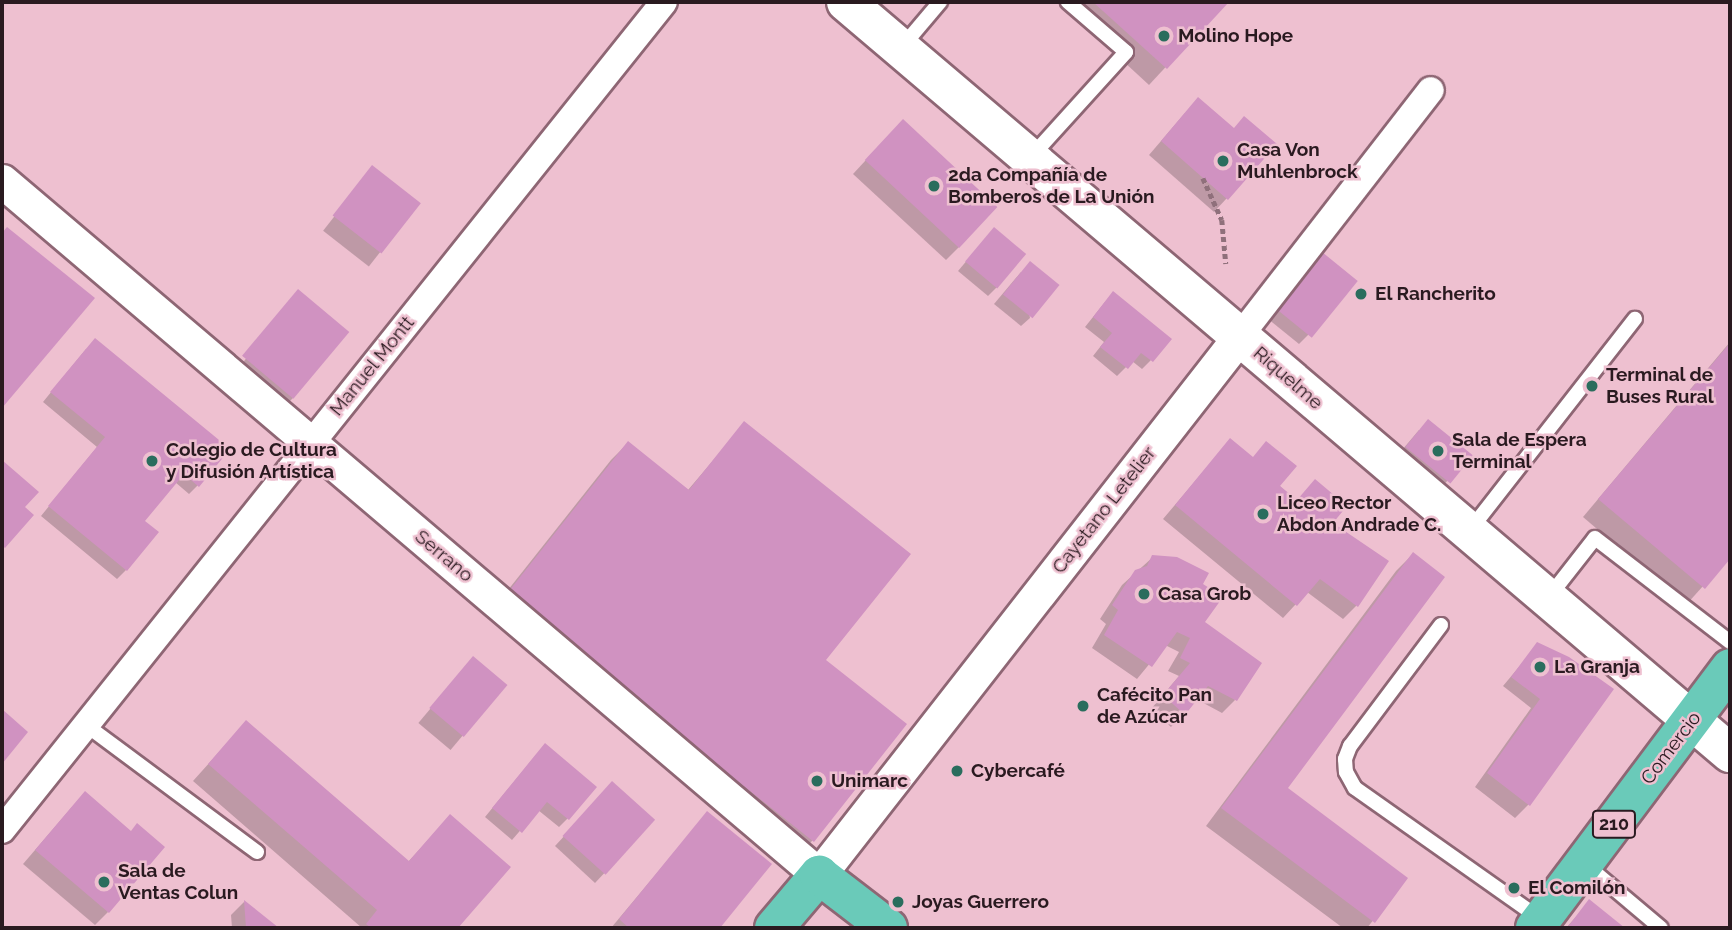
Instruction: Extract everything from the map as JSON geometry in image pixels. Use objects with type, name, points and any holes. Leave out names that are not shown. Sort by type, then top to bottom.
[{"type":"main road","name":"Riquelme","points":[[846,2],[1730,753]]},
{"type":"main road","name":"Comercio","points":[[1538,924],[1730,668]]},
{"type":"main road","name":"Cayetano Letelier","points":[[774,928],[820,875]]},
{"type":"main road","name":"Serrano","points":[[820,875],[888,928]]},
{"type":"street","name":"Manuel Montt","points":[[2,830],[664,2]]},
{"type":"street","name":"Cayetano Letelier","points":[[820,875],[1432,90]]},
{"type":"street","name":"Serrano","points":[[2,181],[820,875]]},
{"type":"lane","points":[[901,48],[940,2]]},
{"type":"lane","points":[[1030,158],[1126,52],[1068,2]]},
{"type":"lane","points":[[1469,531],[1635,319]]},
{"type":"lane","points":[[1548,598],[1595,538],[1730,642]]},
{"type":"lane","points":[[1441,625],[1350,746],[1345,759],[1346,772],[1355,788],[1538,924]]},
{"type":"lane","points":[[86,725],[257,852]]},
{"type":"lane","points":[[1584,863],[1661,928]]},
{"type":"path","points":[[1203,178],[1222,220],[1226,264]]},
{"type":"building","name":"Molino Hope","points":[[1093,2],[1229,2],[1167,69]]},
{"type":"building","name":"Casa Von Muhlenbrock","points":[[1198,97],[1234,128],[1244,116],[1277,144],[1228,200],[1161,141]]},
{"type":"building","name":"2da Compañía de Bomberos de La Unión","points":[[903,119],[997,207],[959,248],[865,160]]},
{"type":"building","points":[[372,165],[421,203],[381,254],[333,215]]},
{"type":"building","points":[[7,227],[95,298],[2,408],[2,233]]},
{"type":"building","points":[[994,227],[1026,254],[997,288],[965,261]]},
{"type":"building","points":[[1322,252],[1358,281],[1312,338],[1276,309]]},
{"type":"building","points":[[1030,261],[1060,285],[1032,318],[1003,294]]},
{"type":"building","points":[[298,289],[349,332],[293,399],[242,356]]},
{"type":"building","points":[[1113,291],[1172,339],[1153,362],[1141,353],[1128,369],[1100,347],[1112,333],[1093,317]]},
{"type":"building","name":"Colegio de Cultura y Difusión Artística","points":[[95,338],[230,449],[199,487],[184,474],[145,521],[159,532],[127,571],[48,506],[105,437],[50,392]]},
{"type":"building","points":[[1730,343],[1730,559],[1705,589],[1598,499]]},
{"type":"building","name":"Sala de Espera Terminal","points":[[1428,419],[1473,456],[1450,483],[1405,447]]},
{"type":"building","points":[[744,421],[911,554],[826,660],[907,724],[814,842],[505,596],[628,441],[689,490]]},
{"type":"building","name":"Liceo Rector Abdon Andrade C.","points":[[1230,438],[1253,457],[1266,441],[1297,466],[1280,486],[1297,500],[1315,479],[1347,506],[1333,523],[1389,561],[1358,607],[1320,579],[1297,606],[1175,505]]},
{"type":"building","points":[[2,460],[39,492],[25,507],[34,515],[5,548],[2,545]]},
{"type":"building","points":[[1413,552],[1445,577],[1288,788],[1408,878],[1375,923],[1221,808]]},
{"type":"building","points":[[1152,555],[1177,557],[1209,573],[1203,584],[1223,597],[1205,622],[1262,663],[1237,701],[1208,686],[1185,715],[1163,695],[1190,663],[1180,658],[1190,638],[1177,632],[1152,667],[1104,635],[1118,610],[1112,605],[1135,570],[1147,566]]},
{"type":"building","points":[[1537,642],[1569,657],[1614,689],[1530,806],[1487,773],[1540,699],[1511,677]]},
{"type":"building","points":[[473,656],[507,685],[464,737],[429,708]]},
{"type":"building","points":[[2,709],[28,732],[2,764]]},
{"type":"building","points":[[246,720],[409,861],[450,814],[511,867],[458,928],[371,928],[366,924],[377,910],[208,764]]},
{"type":"building","points":[[545,743],[597,787],[569,820],[547,802],[522,833],[492,808]]},
{"type":"building","points":[[612,781],[655,820],[606,875],[562,836]]},
{"type":"building","name":"Sala de Ventas Colun","points":[[85,791],[131,831],[137,823],[165,847],[109,913],[35,850]]},
{"type":"building","points":[[707,811],[772,864],[720,928],[629,928],[619,919]]},
{"type":"building","points":[[1589,899],[1625,928],[1567,928]]},
{"type":"building","points":[[244,900],[279,928],[246,928]]},
{"type":"place","name":"Molino Hope","points":[[1164,36]]},
{"type":"place","name":"Casa Von Muhlenbrock","points":[[1223,161]]},
{"type":"place","name":"2da Compañía de Bomberos de La Unión","points":[[934,186]]},
{"type":"place","name":"El Rancherito","points":[[1361,294]]},
{"type":"place","name":"Terminal de Buses Rural","points":[[1592,386]]},
{"type":"place","name":"Sala de Espera Terminal","points":[[1438,451]]},
{"type":"place","name":"Colegio de Cultura y Difusión Artística","points":[[152,461]]},
{"type":"place","name":"Liceo Rector Abdon Andrade C.","points":[[1263,514]]},
{"type":"place","name":"Casa Grob","points":[[1144,594]]},
{"type":"place","name":"La Granja","points":[[1540,667]]},
{"type":"place","name":"Cafécito Pan de Azúcar","points":[[1083,706]]},
{"type":"place","name":"Cybercafé","points":[[957,771]]},
{"type":"place","name":"Unimarc","points":[[817,781]]},
{"type":"place","name":"Sala de Ventas Colun","points":[[104,882]]},
{"type":"place","name":"El Comilón","points":[[1514,888]]},
{"type":"place","name":"Joyas Guerrero","points":[[898,902]]}]
